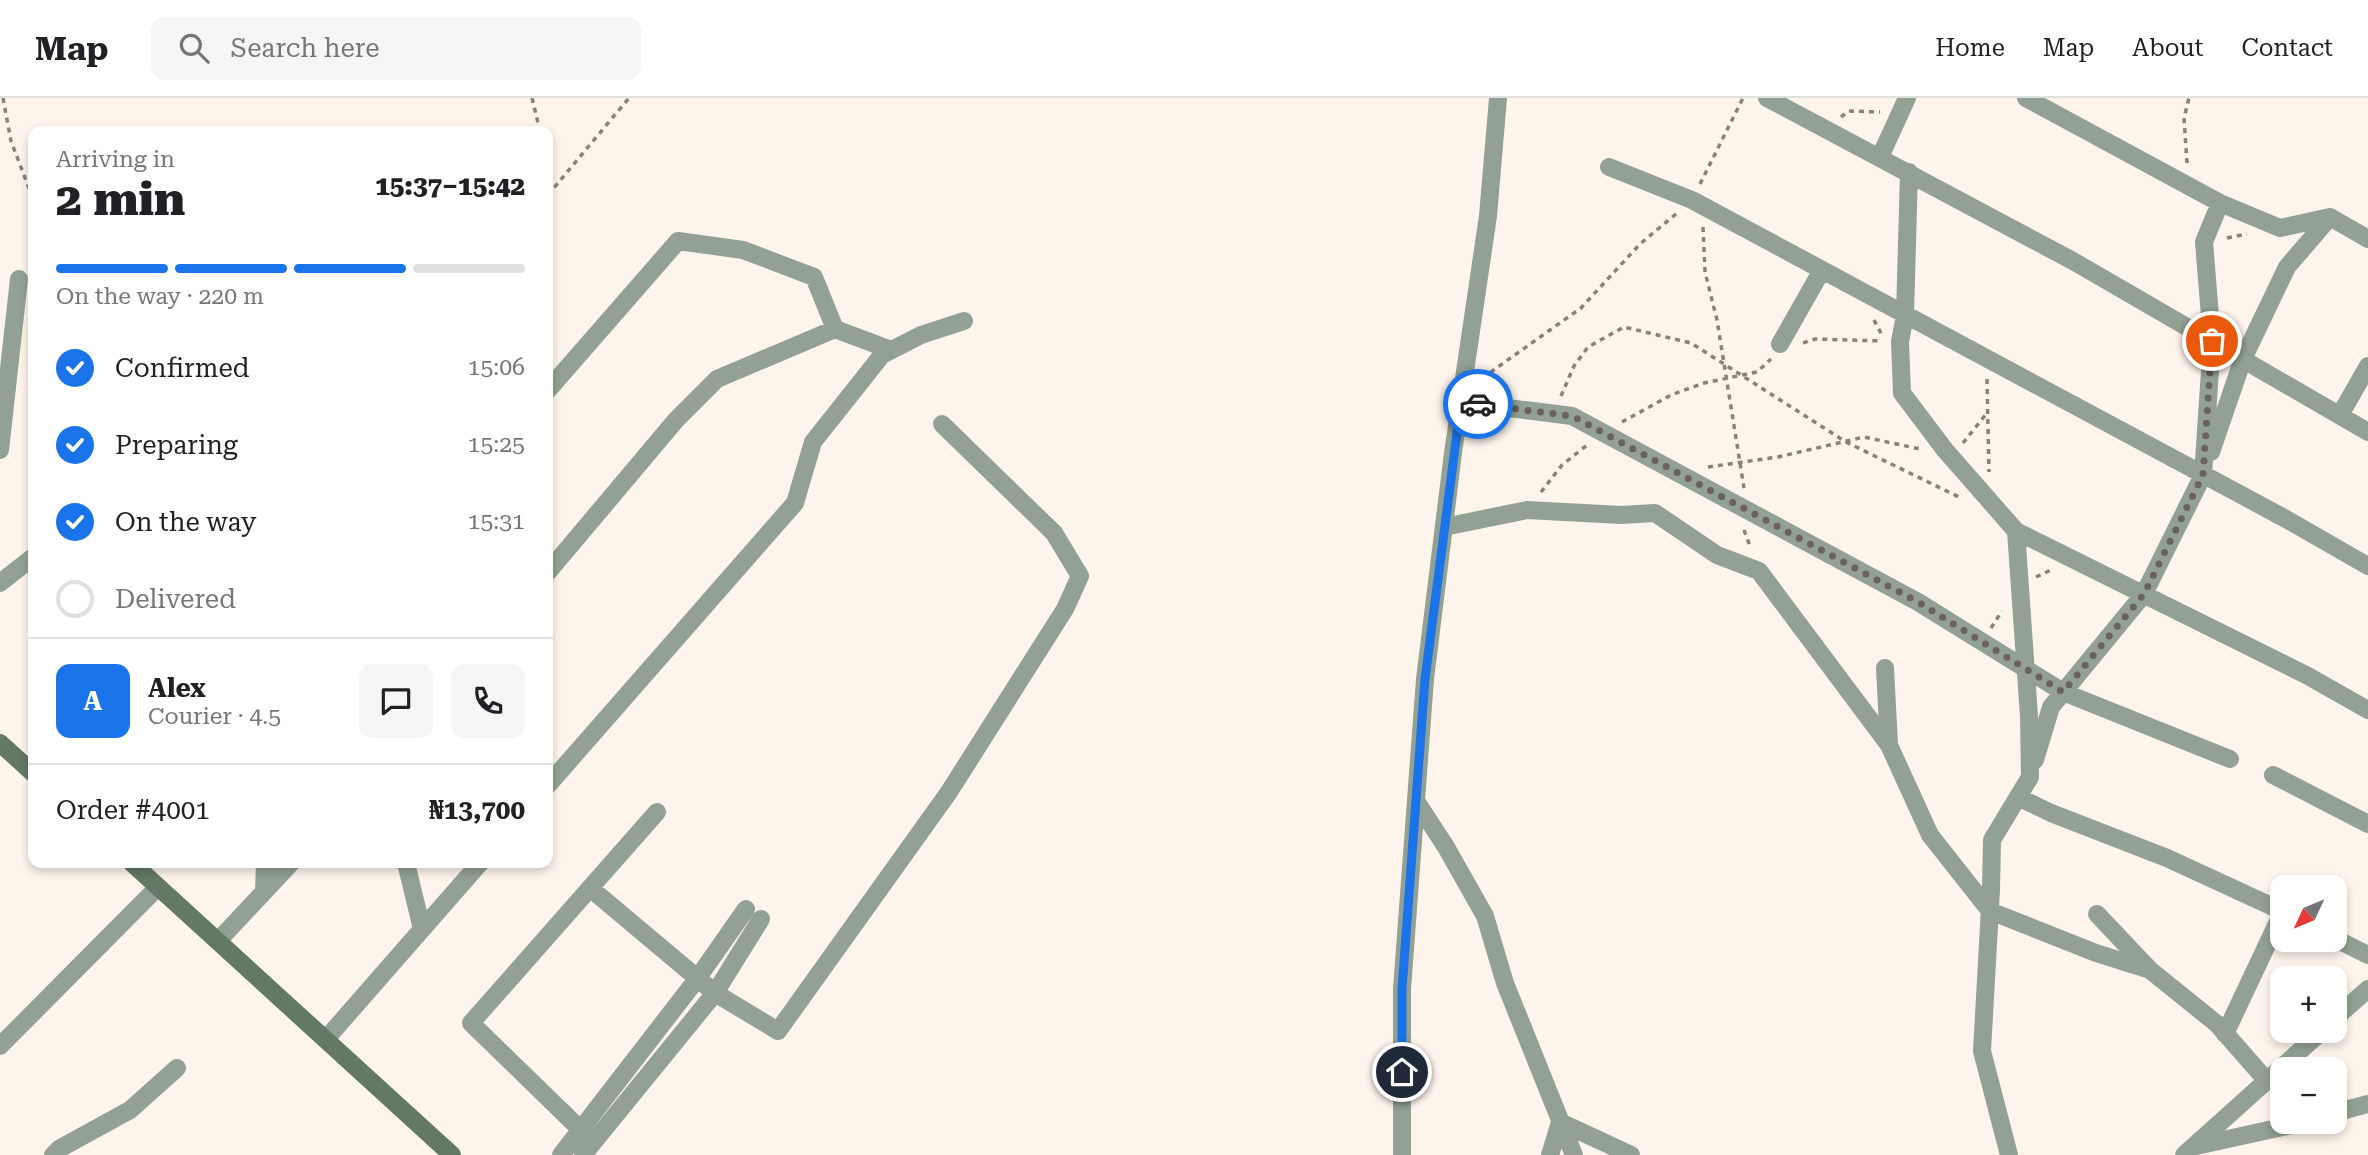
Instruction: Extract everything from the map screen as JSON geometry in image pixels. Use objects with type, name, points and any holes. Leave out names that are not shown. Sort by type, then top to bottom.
[{"type":"main road","points":[[0,743],[28,768]]},
{"type":"main road","points":[[137,868],[452,1155]]},
{"type":"street","points":[[1402,1155],[1402,989],[1425,679],[1464,375],[1488,216],[1498,98]]},
{"type":"street","points":[[1767,98],[2073,261],[2368,432]]},
{"type":"street","points":[[2026,98],[2220,203],[2280,228],[2330,217],[2368,239]]},
{"type":"street","points":[[1880,157],[1906,100]]},
{"type":"street","points":[[1609,167],[1697,203],[2368,566]]},
{"type":"street","points":[[1909,172],[1905,315],[1900,342],[1902,393],[1945,450],[2017,531],[2308,676],[2368,710]]},
{"type":"street","points":[[2203,475],[2212,341],[2204,243],[2220,203]]},
{"type":"street","points":[[2009,1155],[1982,1051],[1992,840],[2030,777],[2051,707],[2144,594],[2203,475],[2243,359],[2287,267],[2330,217]]},
{"type":"street","points":[[553,384],[678,241],[743,250],[814,277],[835,329]]},
{"type":"street","points":[[1786,347],[1822,271]]},
{"type":"street","points":[[0,450],[19,279]]},
{"type":"street","points":[[553,779],[795,503],[813,442],[882,355],[921,335],[964,321]]},
{"type":"street","points":[[553,566],[676,420],[718,379],[835,329],[891,350]]},
{"type":"street","points":[[2340,415],[2368,366]]},
{"type":"street","points":[[1461,402],[1572,416],[1918,602],[2063,692],[2230,759]]},
{"type":"street","points":[[590,888],[715,993],[778,1031],[948,792],[1065,609],[1080,576],[1054,533],[942,424]]},
{"type":"street","points":[[1444,527],[1527,510],[1621,515],[1655,513],[1717,555],[1759,571],[1889,746],[1930,835],[1990,911],[2096,953],[2150,971]]},
{"type":"street","points":[[2017,531],[2030,777]]},
{"type":"street","points":[[0,583],[28,561]]},
{"type":"street","points":[[1885,668],[1889,746]]},
{"type":"street","points":[[2273,775],[2368,824]]},
{"type":"street","points":[[2018,797],[2167,858],[2270,906]]},
{"type":"street","points":[[1416,801],[1485,916],[1505,983],[1574,1155]]},
{"type":"street","points":[[581,1130],[471,1023],[657,812]]},
{"type":"street","points":[[264,892],[265,868]]},
{"type":"street","points":[[218,941],[286,868]]},
{"type":"street","points":[[407,868],[422,929]]},
{"type":"street","points":[[326,1039],[476,868]]},
{"type":"street","points":[[0,1046],[158,887]]},
{"type":"street","points":[[561,1155],[698,979],[754,914],[715,993],[583,1155]]},
{"type":"street","points":[[2097,914],[2150,971],[2217,1024],[2267,1081]]},
{"type":"street","points":[[2225,1034],[2270,938]]},
{"type":"street","points":[[2347,945],[2368,956]]},
{"type":"street","points":[[2347,1008],[2368,989]]},
{"type":"street","points":[[2190,1151],[2309,1043]]},
{"type":"street","points":[[53,1155],[130,1110],[177,1068]]},
{"type":"street","points":[[2347,1110],[2368,1104]]},
{"type":"street","points":[[1550,1155],[1560,1122]]},
{"type":"street","points":[[1560,1122],[1631,1155]]},
{"type":"street","points":[[2190,1151],[2270,1131]]},
{"type":"path","points":[[3,98],[11,141],[28,186]]},
{"type":"path","points":[[532,98],[539,126]]},
{"type":"path","points":[[553,189],[629,98]]},
{"type":"path","points":[[1743,98],[1697,203],[1705,272],[1717,320],[1748,511],[1744,530],[1759,571]]},
{"type":"path","points":[[2189,98],[2184,118],[2189,186]]},
{"type":"path","points":[[1826,129],[1849,111],[1886,112],[1906,100]]},
{"type":"path","points":[[1464,375],[1488,374],[1581,308],[1640,244],[1697,203]]},
{"type":"path","points":[[2204,243],[2249,234]]},
{"type":"path","points":[[1553,414],[1574,366],[1588,347],[1624,327],[1691,342],[1846,442],[1978,506],[1990,501],[1987,359]]},
{"type":"path","points":[[1527,510],[1562,465],[1602,433],[1671,395],[1703,383],[1757,372],[1786,347],[1815,339],[1900,342]]},
{"type":"path","points":[[1676,473],[1778,457],[1864,438],[1931,451],[1959,449],[1988,412]]},
{"type":"way so far","points":[[1478,404],[1572,416],[1918,602],[2063,692],[2144,594],[2203,475],[2212,341]]},
{"type":"route","points":[[1402,1072],[1402,989],[1425,679],[1461,402],[1478,404]]}]
